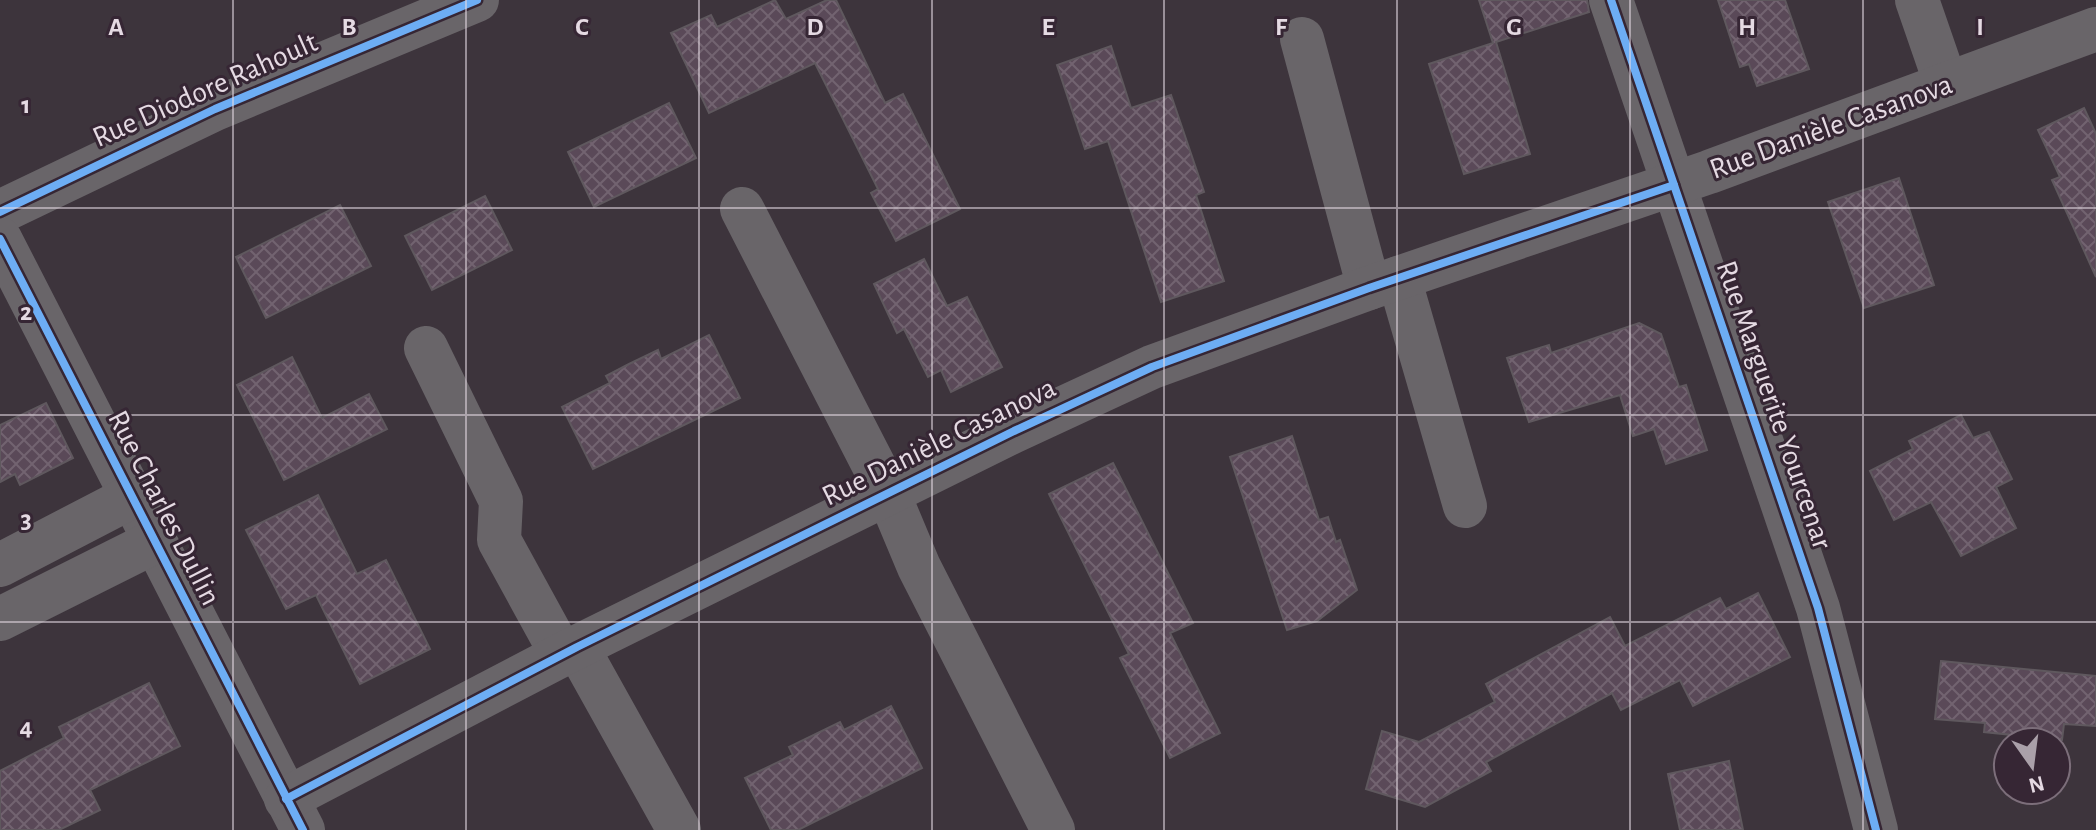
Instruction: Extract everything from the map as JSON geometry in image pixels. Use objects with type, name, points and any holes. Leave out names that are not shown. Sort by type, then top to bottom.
[{"type":"street","name":"Rue Diodore Rahoult","points":[[0,212],[215,109],[477,0]]},
{"type":"street","name":"Rue Marguerite Yourcenar","points":[[1611,0],[1818,608],[1876,830]]},
{"type":"street","points":[[1917,0],[1946,84]]},
{"type":"street","name":"Rue Danièle Casanova","points":[[294,814],[570,651],[888,493],[1152,367],[1384,283],[1674,185],[2096,29]]},
{"type":"street","points":[[1302,39],[1384,283],[1465,506]]},
{"type":"street","points":[[742,209],[888,493],[919,567],[1053,830]]},
{"type":"street","name":"Rue Charles Dullin","points":[[0,239],[294,814]]},
{"type":"street","points":[[426,348],[501,501],[499,540],[679,830]]},
{"type":"street","points":[[0,565],[131,497]]},
{"type":"street","points":[[0,619],[154,542]]},
{"type":"building","points":[[775,0],[786,19],[827,0],[836,0],[885,103],[903,94],[960,209],[896,241],[871,193],[878,189],[815,63],[709,113],[671,33],[711,15],[717,27]]},
{"type":"building","points":[[1479,0],[1587,0],[1589,12],[1496,42],[1530,154],[1464,174],[1429,64],[1493,43]]},
{"type":"building","points":[[1718,0],[1785,0],[1809,69],[1757,86],[1749,64],[1740,67]]},
{"type":"building","points":[[1111,46],[1131,108],[1171,95],[1204,192],[1196,195],[1224,281],[1161,302],[1108,141],[1085,149],[1057,65]]},
{"type":"building","points":[[669,103],[696,158],[594,207],[568,152]]},
{"type":"building","points":[[2084,108],[2096,134],[2096,277],[2052,180],[2060,177],[2038,130]]},
{"type":"building","points":[[1899,178],[1934,285],[1864,308],[1828,202]]},
{"type":"building","points":[[485,196],[512,250],[432,290],[405,236]]},
{"type":"building","points":[[340,205],[371,266],[266,318],[236,257]]},
{"type":"building","points":[[924,259],[947,306],[967,297],[1002,367],[951,392],[941,370],[928,377],[904,329],[897,333],[874,284]]},
{"type":"building","points":[[1639,323],[1661,334],[1679,387],[1686,385],[1707,450],[1666,464],[1654,429],[1633,436],[1620,395],[1529,422],[1507,358],[1549,345],[1551,353]]},
{"type":"building","points":[[709,335],[740,398],[593,469],[562,407],[610,383],[606,376],[629,364],[658,350],[661,359]]},
{"type":"building","points":[[292,357],[322,418],[369,394],[387,429],[284,480],[237,385]]},
{"type":"building","points":[[46,403],[73,458],[20,485],[15,474],[0,482],[0,425]]},
{"type":"building","points":[[1961,415],[1973,438],[1989,432],[2012,479],[1996,487],[2016,528],[1961,556],[1931,502],[1894,520],[1870,471],[1913,449],[1909,441]]},
{"type":"building","points":[[1292,436],[1319,520],[1328,517],[1336,542],[1340,540],[1357,590],[1317,621],[1287,630],[1230,457]]},
{"type":"building","points":[[1113,463],[1193,623],[1170,633],[1220,733],[1170,758],[1120,658],[1129,654],[1049,494]]},
{"type":"building","points":[[318,495],[357,574],[386,560],[430,649],[360,684],[316,595],[286,609],[246,530]]},
{"type":"building","points":[[1758,593],[1790,657],[1693,706],[1680,680],[1621,710],[1612,693],[1486,762],[1491,771],[1425,807],[1366,789],[1382,731],[1419,742],[1495,702],[1486,684],[1610,617],[1625,646],[1720,598],[1726,609]]},
{"type":"building","points":[[1941,661],[2096,676],[2096,726],[1992,726],[1992,733],[1984,732],[1985,723],[1935,719]]},
{"type":"building","points":[[149,683],[180,746],[90,790],[100,810],[59,830],[0,830],[0,771],[64,738],[59,727]]},
{"type":"building","points":[[891,706],[922,768],[798,830],[771,830],[745,778],[793,755],[789,747],[840,722],[844,730]]},
{"type":"building","points":[[1729,761],[1743,830],[1680,830],[1668,774]]},
{"type":"cycle path","points":[[0,212],[215,109],[477,0]]},
{"type":"cycle path","points":[[1611,0],[1818,608],[1876,830]]},
{"type":"cycle path","points":[[286,799],[577,647],[1014,431],[1152,367],[1369,288],[1674,185]]},
{"type":"cycle path","points":[[0,239],[303,830]]}]
